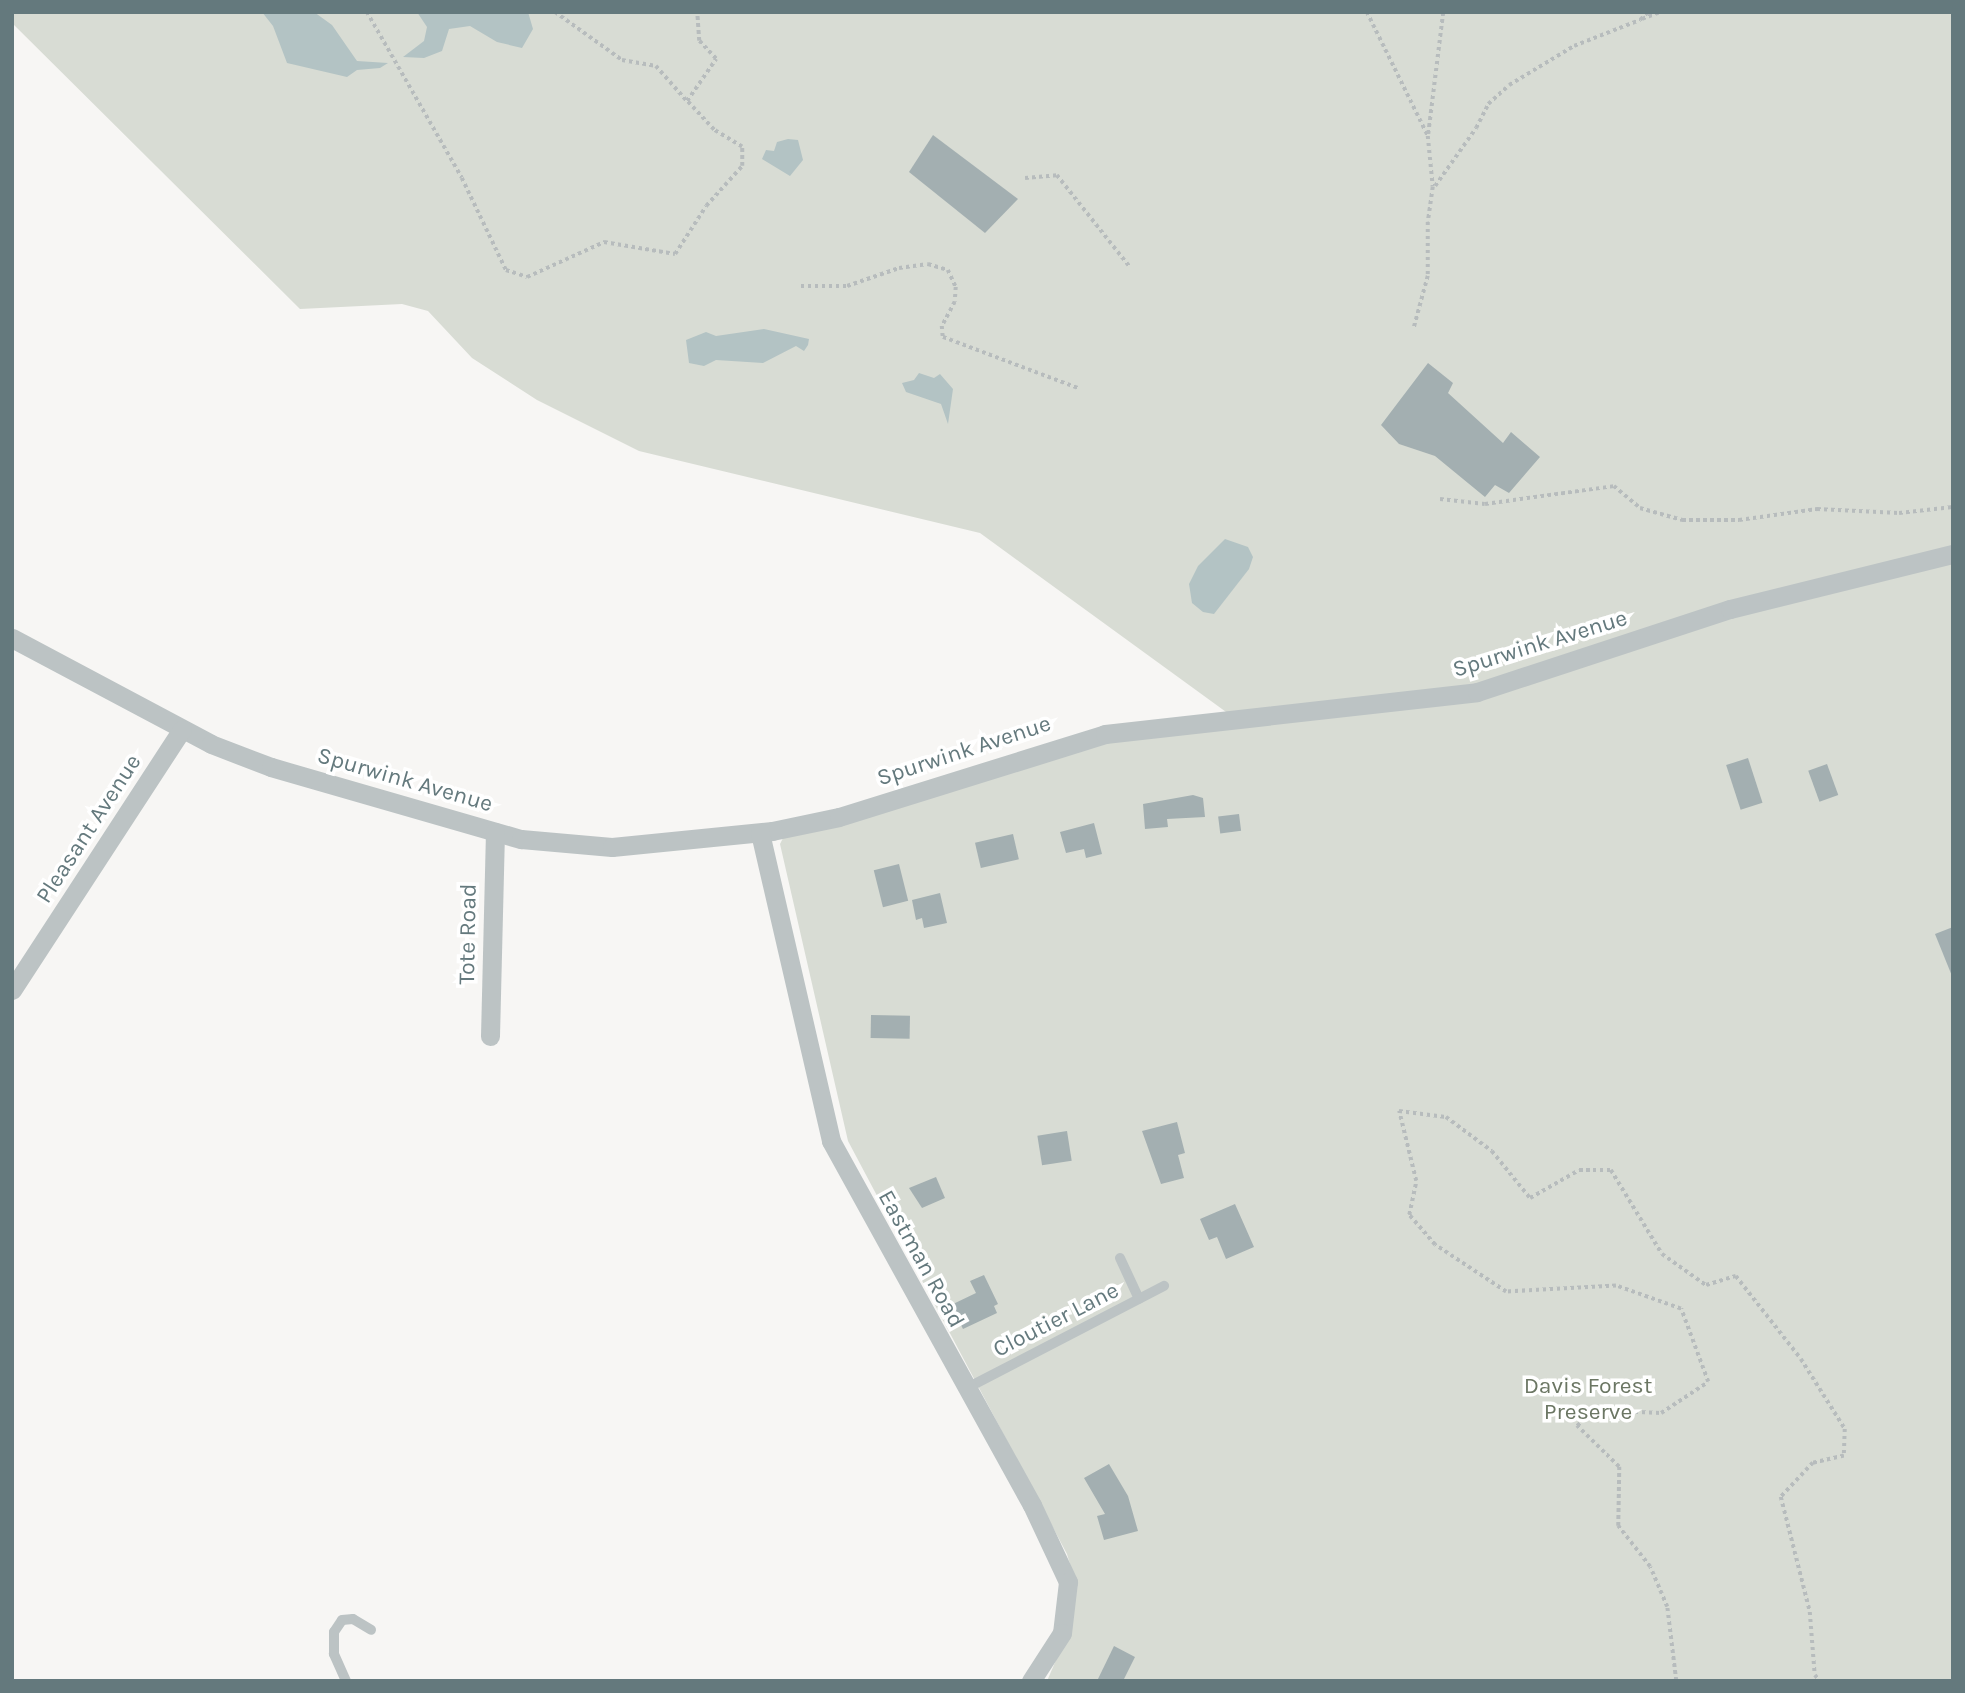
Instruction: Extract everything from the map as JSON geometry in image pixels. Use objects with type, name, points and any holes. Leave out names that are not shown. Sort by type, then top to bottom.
[{"type":"street","name":"Spurwink Avenue","points":[[12,638],[182,729],[271,766],[495,832],[566,846],[612,846],[760,832],[839,817],[1105,734],[1477,692],[1730,609],[1953,554]]},
{"type":"street","name":"Pleasant Avenue","points":[[12,990],[182,729]]},
{"type":"street","name":"Tote Road","points":[[490,1036],[495,832]]},
{"type":"street","name":"Eastman Road","points":[[760,832],[831,1141],[1032,1506],[1068,1582],[1062,1633],[1031,1681]]},
{"type":"lane","points":[[1120,1258],[1139,1299]]},
{"type":"lane","name":"Cloutier Lane","points":[[967,1388],[1164,1286]]},
{"type":"lane","points":[[345,1681],[334,1654],[334,1632],[342,1620],[353,1619],[371,1630]]},
{"type":"path","points":[[367,12],[462,178],[506,270],[527,277],[604,243],[676,254],[706,206],[742,166],[742,147],[714,130],[656,66],[622,60],[555,12]]},
{"type":"path","points":[[687,101],[716,58],[699,41],[697,12]]},
{"type":"path","points":[[1367,12],[1428,136]]},
{"type":"path","points":[[1414,328],[1427,276],[1427,222],[1433,187],[1428,136],[1443,12]]},
{"type":"path","points":[[1640,20],[1648,12]]},
{"type":"path","points":[[1433,187],[1476,128],[1488,104],[1510,85],[1574,46],[1660,12]]},
{"type":"path","points":[[1025,178],[1057,175],[1130,267]]},
{"type":"path","points":[[802,286],[848,286],[898,268],[928,264],[948,270],[956,287],[956,302],[942,326],[943,337],[1078,388]]},
{"type":"path","points":[[1440,499],[1485,504],[1614,486],[1640,508],[1682,520],[1739,520],[1817,509],[1899,513],[1953,507]]},
{"type":"path","points":[[1676,1681],[1667,1607],[1650,1567],[1618,1525],[1619,1467],[1577,1426],[1593,1410],[1661,1413],[1708,1382],[1681,1308],[1616,1286],[1506,1292],[1435,1245],[1409,1215],[1416,1181],[1399,1111],[1446,1117],[1492,1151],[1530,1198],[1579,1170],[1611,1170],[1662,1254],[1706,1285],[1737,1276],[1801,1359],[1845,1429],[1844,1456],[1813,1463],[1781,1497],[1810,1612],[1815,1675],[1820,1681]]},
{"type":"green space","name":"Davis Forest Preserve","points":[[12,12],[1953,12],[1953,1681],[1047,1681],[1072,1623],[1072,1571],[1067,1554],[848,1141],[780,844],[783,838],[1099,745],[1233,717],[980,533],[639,451],[537,400],[472,358],[428,311],[402,304],[300,309],[12,23]]},
{"type":"shaded area","points":[[262,12],[314,12],[332,25],[357,61],[388,63],[380,68],[357,70],[347,77],[287,63],[273,26]]},
{"type":"shaded area","points":[[417,12],[528,12],[533,29],[522,48],[497,42],[470,26],[449,29],[442,51],[424,58],[403,57],[424,41],[427,27]]},
{"type":"shaded area","points":[[798,140],[803,160],[790,176],[762,159],[766,150],[774,151],[777,142]]},
{"type":"shaded area","points":[[764,329],[809,339],[808,345],[804,351],[796,346],[763,363],[716,360],[704,366],[689,363],[686,340],[706,332],[716,336]]},
{"type":"shaded area","points":[[919,373],[934,378],[940,374],[953,389],[948,424],[941,404],[906,392],[902,383],[914,380]]},
{"type":"shaded area","points":[[1225,539],[1248,547],[1253,557],[1249,569],[1214,614],[1203,612],[1192,603],[1189,584],[1198,566]]},
{"type":"building","points":[[933,135],[1018,199],[985,233],[909,172]]},
{"type":"building","points":[[1428,363],[1453,383],[1448,393],[1503,443],[1511,432],[1540,457],[1509,493],[1495,485],[1485,497],[1435,456],[1399,444],[1381,425]]},
{"type":"building","points":[[1748,758],[1763,803],[1741,810],[1726,765]]},
{"type":"building","points":[[1827,764],[1838,795],[1819,802],[1808,771]]},
{"type":"building","points":[[1193,795],[1203,798],[1205,817],[1167,819],[1168,827],[1145,829],[1143,804]]},
{"type":"building","points":[[1239,814],[1241,831],[1220,833],[1218,817]]},
{"type":"building","points":[[1094,823],[1102,854],[1086,858],[1084,849],[1066,853],[1060,832]]},
{"type":"building","points":[[1013,834],[1019,859],[981,868],[975,843]]},
{"type":"building","points":[[899,864],[908,901],[883,907],[874,870]]},
{"type":"building","points":[[940,893],[947,923],[924,928],[922,918],[916,920],[912,900]]},
{"type":"building","points":[[1953,927],[1953,976],[1952,976],[1935,934]]},
{"type":"building","points":[[871,1015],[910,1016],[910,1039],[871,1038]]},
{"type":"building","points":[[1177,1122],[1185,1153],[1178,1155],[1184,1178],[1161,1184],[1142,1131]]},
{"type":"building","points":[[1067,1131],[1072,1161],[1042,1165],[1037,1136]]},
{"type":"building","points":[[936,1177],[945,1198],[922,1208],[909,1188]]},
{"type":"building","points":[[1235,1204],[1254,1247],[1226,1259],[1217,1237],[1209,1240],[1200,1219]]},
{"type":"building","points":[[984,1275],[998,1304],[994,1306],[997,1313],[963,1329],[951,1305],[976,1293],[970,1281]]},
{"type":"building","points":[[1109,1464],[1128,1496],[1138,1531],[1104,1540],[1097,1516],[1105,1514],[1084,1478]]},
{"type":"building","points":[[1114,1646],[1135,1657],[1123,1681],[1097,1681]]}]
